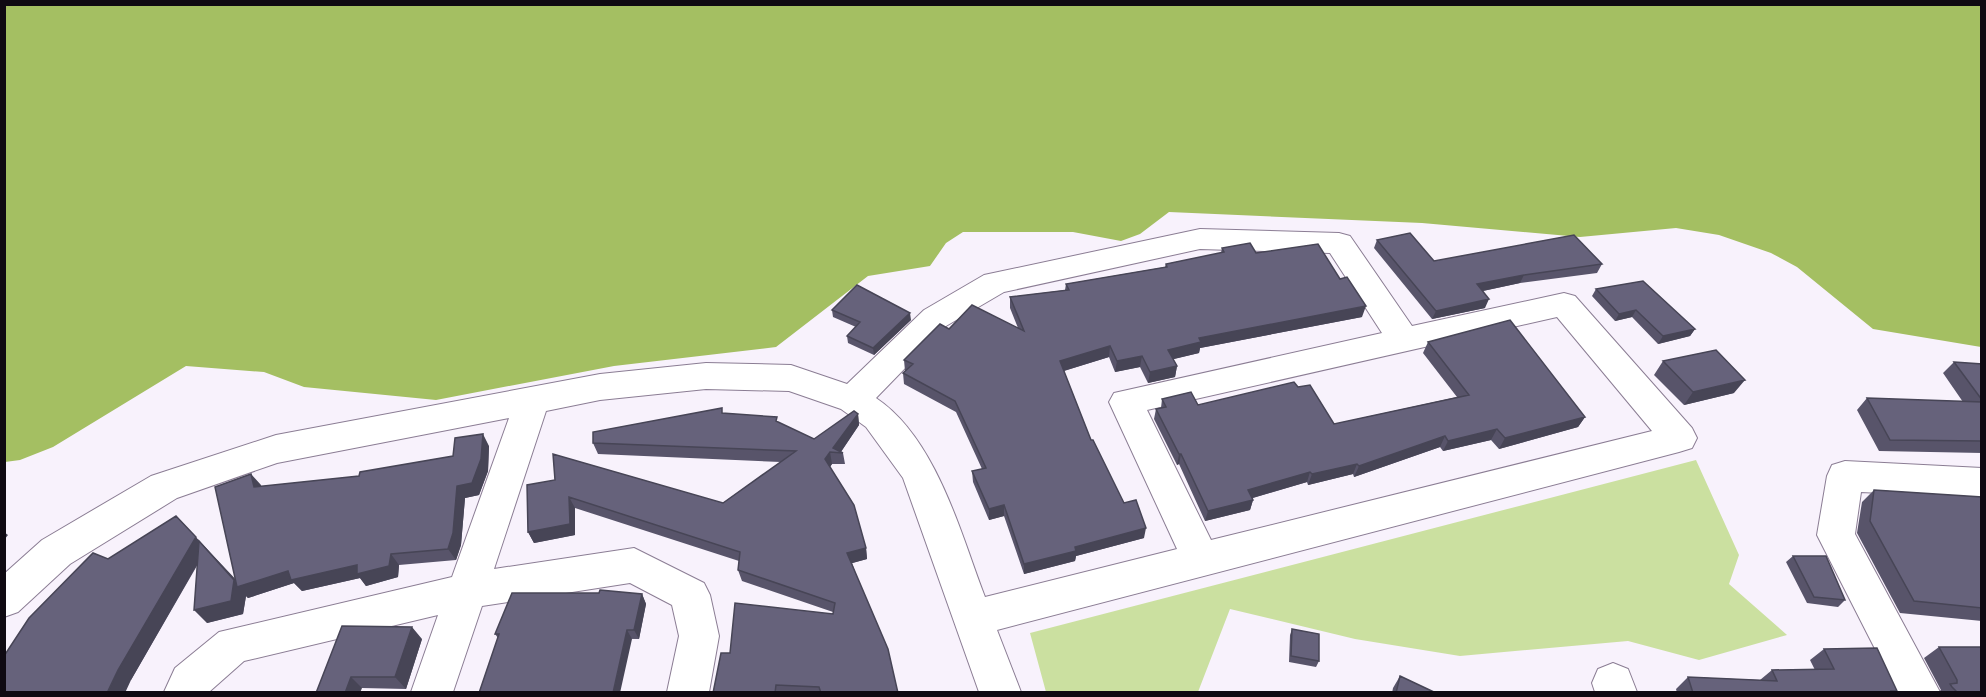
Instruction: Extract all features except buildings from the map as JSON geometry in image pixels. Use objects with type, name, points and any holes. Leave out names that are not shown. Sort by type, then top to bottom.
[{"type":"street","points":[[853,399],[935,318],[995,283],[1200,239],[1339,243],[1404,340]]},
{"type":"street","points":[[972,618],[1679,438],[1564,304],[1126,402],[1201,559]]},
{"type":"street","points":[[4,598],[56,552],[164,487],[276,449],[532,402],[600,387],[706,376],[791,378],[853,399],[878,417],[919,472],[1000,693]]},
{"type":"street","points":[[432,693],[532,402]]},
{"type":"street","points":[[1919,693],[1836,535],[1845,476],[1982,483]]},
{"type":"street","points":[[185,693],[190,682],[233,645],[467,591],[634,565],[690,595],[699,636],[688,693]]},
{"type":"green space","points":[[5,5],[1981,5],[1981,347],[1873,329],[1797,267],[1771,253],[1719,235],[1676,228],[1580,237],[1422,223],[1169,212],[1140,234],[1121,241],[1073,232],[963,232],[946,243],[930,266],[868,276],[776,347],[614,366],[436,400],[304,387],[264,372],[186,366],[53,447],[20,460],[5,462]]},
{"type":"green space","points":[[1696,460],[1739,555],[1729,584],[1787,635],[1699,660],[1628,641],[1460,656],[1355,639],[1230,609],[1198,692],[1046,692],[1030,633]]}]
